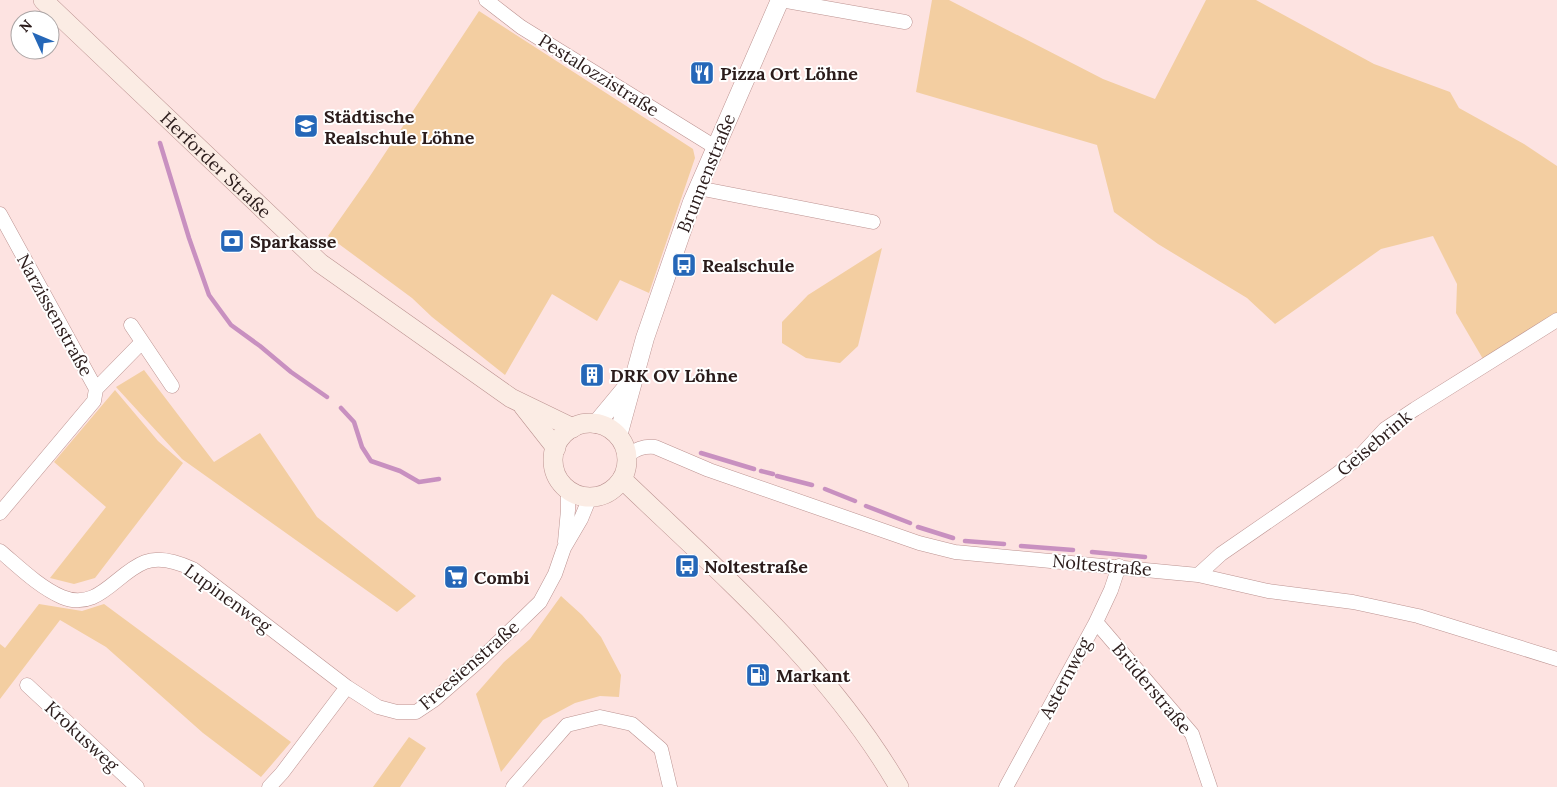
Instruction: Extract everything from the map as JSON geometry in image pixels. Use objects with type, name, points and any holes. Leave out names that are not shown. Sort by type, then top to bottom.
[{"type":"main road","name":"Herforder Straße","points":[[43,0],[320,263],[520,403],[573,428]]},
{"type":"main road","name":"Herforder Straße","points":[[520,403],[556,448]]},
{"type":"main road","points":[[588,423],[596,424],[612,430],[618,436],[627,456],[626,468],[616,485],[604,494],[590,497],[582,496],[568,490],[562,483],[554,466],[556,448],[559,440],[573,428],[588,423]]},
{"type":"main road","points":[[616,485],[670,524],[771,623],[811,667],[880,755],[899,787]]},
{"type":"street","name":"Pestalozzistraße","points":[[486,0],[521,27],[715,148]]},
{"type":"street","name":"Brunnenstraße","points":[[618,436],[633,378],[664,281],[698,188],[780,0]]},
{"type":"street","points":[[780,0],[905,22]]},
{"type":"street","points":[[698,188],[874,222]]},
{"type":"street","name":"Narzissenstraße","points":[[0,214],[95,395],[142,342]]},
{"type":"street","name":"Geisebrink","points":[[1198,575],[1221,554],[1337,474],[1360,456],[1385,429],[1557,320]]},
{"type":"street","points":[[131,325],[172,386]]},
{"type":"street","name":"Brunnenstraße","points":[[596,424],[633,378]]},
{"type":"street","points":[[0,513],[95,395]]},
{"type":"street","name":"Noltestraße","points":[[627,456],[636,449],[646,446],[655,447],[709,470],[919,543],[946,550],[1198,575],[1268,591],[1353,602],[1418,616],[1557,659]]},
{"type":"street","name":"Freesienstraße","points":[[564,548],[568,490]]},
{"type":"street","name":"Freesienstraße","points":[[347,687],[378,707],[397,712],[416,712],[434,700],[482,658],[540,602],[555,574],[564,548],[590,497]]},
{"type":"street","name":"Lupinenweg","points":[[0,551],[39,583],[62,597],[75,600],[91,599],[110,588],[124,573],[147,561],[175,561],[193,569],[347,687]]},
{"type":"street","name":"Asternweg","points":[[1006,787],[1096,622],[1111,590],[1118,566]]},
{"type":"street","name":"Brüderstraße","points":[[1096,622],[1192,734],[1210,787]]},
{"type":"street","name":"Krokusweg","points":[[27,685],[137,787]]},
{"type":"street","points":[[269,787],[282,773],[347,687]]},
{"type":"street","points":[[513,787],[567,725],[600,717],[632,724],[661,749],[670,787]]},
{"type":"shaded area","points":[[932,0],[949,0],[1103,79],[1155,99],[1206,0],[1256,0],[1374,64],[1450,92],[1459,108],[1524,144],[1557,166],[1557,313],[1483,359],[1456,313],[1457,284],[1433,236],[1381,249],[1275,324],[1247,298],[1158,244],[1114,212],[1097,145],[916,92]]},
{"type":"shaded area","points":[[479,11],[693,149],[695,158],[649,293],[620,280],[597,321],[552,294],[505,375],[432,317],[412,298],[328,236]]},
{"type":"shaded area","points":[[882,248],[858,346],[840,363],[806,358],[782,343],[782,322],[808,295]]},
{"type":"shaded area","points":[[144,370],[214,462],[260,433],[317,517],[416,596],[397,612],[182,459],[116,387]]},
{"type":"shaded area","points":[[115,390],[158,441],[183,463],[95,578],[74,584],[50,578],[106,507],[54,462]]},
{"type":"shaded area","points":[[561,596],[582,615],[601,637],[621,675],[619,697],[600,696],[575,703],[543,720],[501,772],[476,694],[504,662],[530,639]]},
{"type":"shaded area","points":[[39,604],[82,611],[104,604],[291,742],[261,777],[203,733],[106,647],[60,620],[0,699],[0,644],[5,648]]},
{"type":"shaded area","points":[[409,737],[426,748],[400,787],[373,787]]},
{"type":"waterway","points":[[160,143],[189,238],[209,295],[231,325],[291,372],[327,397]]},
{"type":"waterway","points":[[341,408],[354,422],[362,447],[371,461],[400,471],[419,482],[439,479]]},
{"type":"waterway","points":[[701,453],[754,469]]},
{"type":"waterway","points":[[761,471],[773,474]]},
{"type":"waterway","points":[[777,476],[812,485]]},
{"type":"waterway","points":[[825,489],[855,501]]},
{"type":"waterway","points":[[866,506],[910,523]]},
{"type":"waterway","points":[[918,527],[953,538]]},
{"type":"waterway","points":[[965,541],[1004,544]]},
{"type":"waterway","points":[[1021,546],[1073,550]]},
{"type":"waterway","points":[[1092,552],[1145,557]]},
{"type":"place","name":"Pizza Ort Löhne","points":[[702,73]]},
{"type":"place","name":"Städtische Realschule Löhne","points":[[306,126]]},
{"type":"place","name":"Sparkasse","points":[[232,241]]},
{"type":"place","name":"Realschule","points":[[684,265]]},
{"type":"place","name":"DRK OV Löhne","points":[[592,375]]},
{"type":"place","name":"Noltestraße","points":[[687,566]]},
{"type":"place","name":"Combi","points":[[456,577]]},
{"type":"place","name":"Markant","points":[[758,675]]}]
